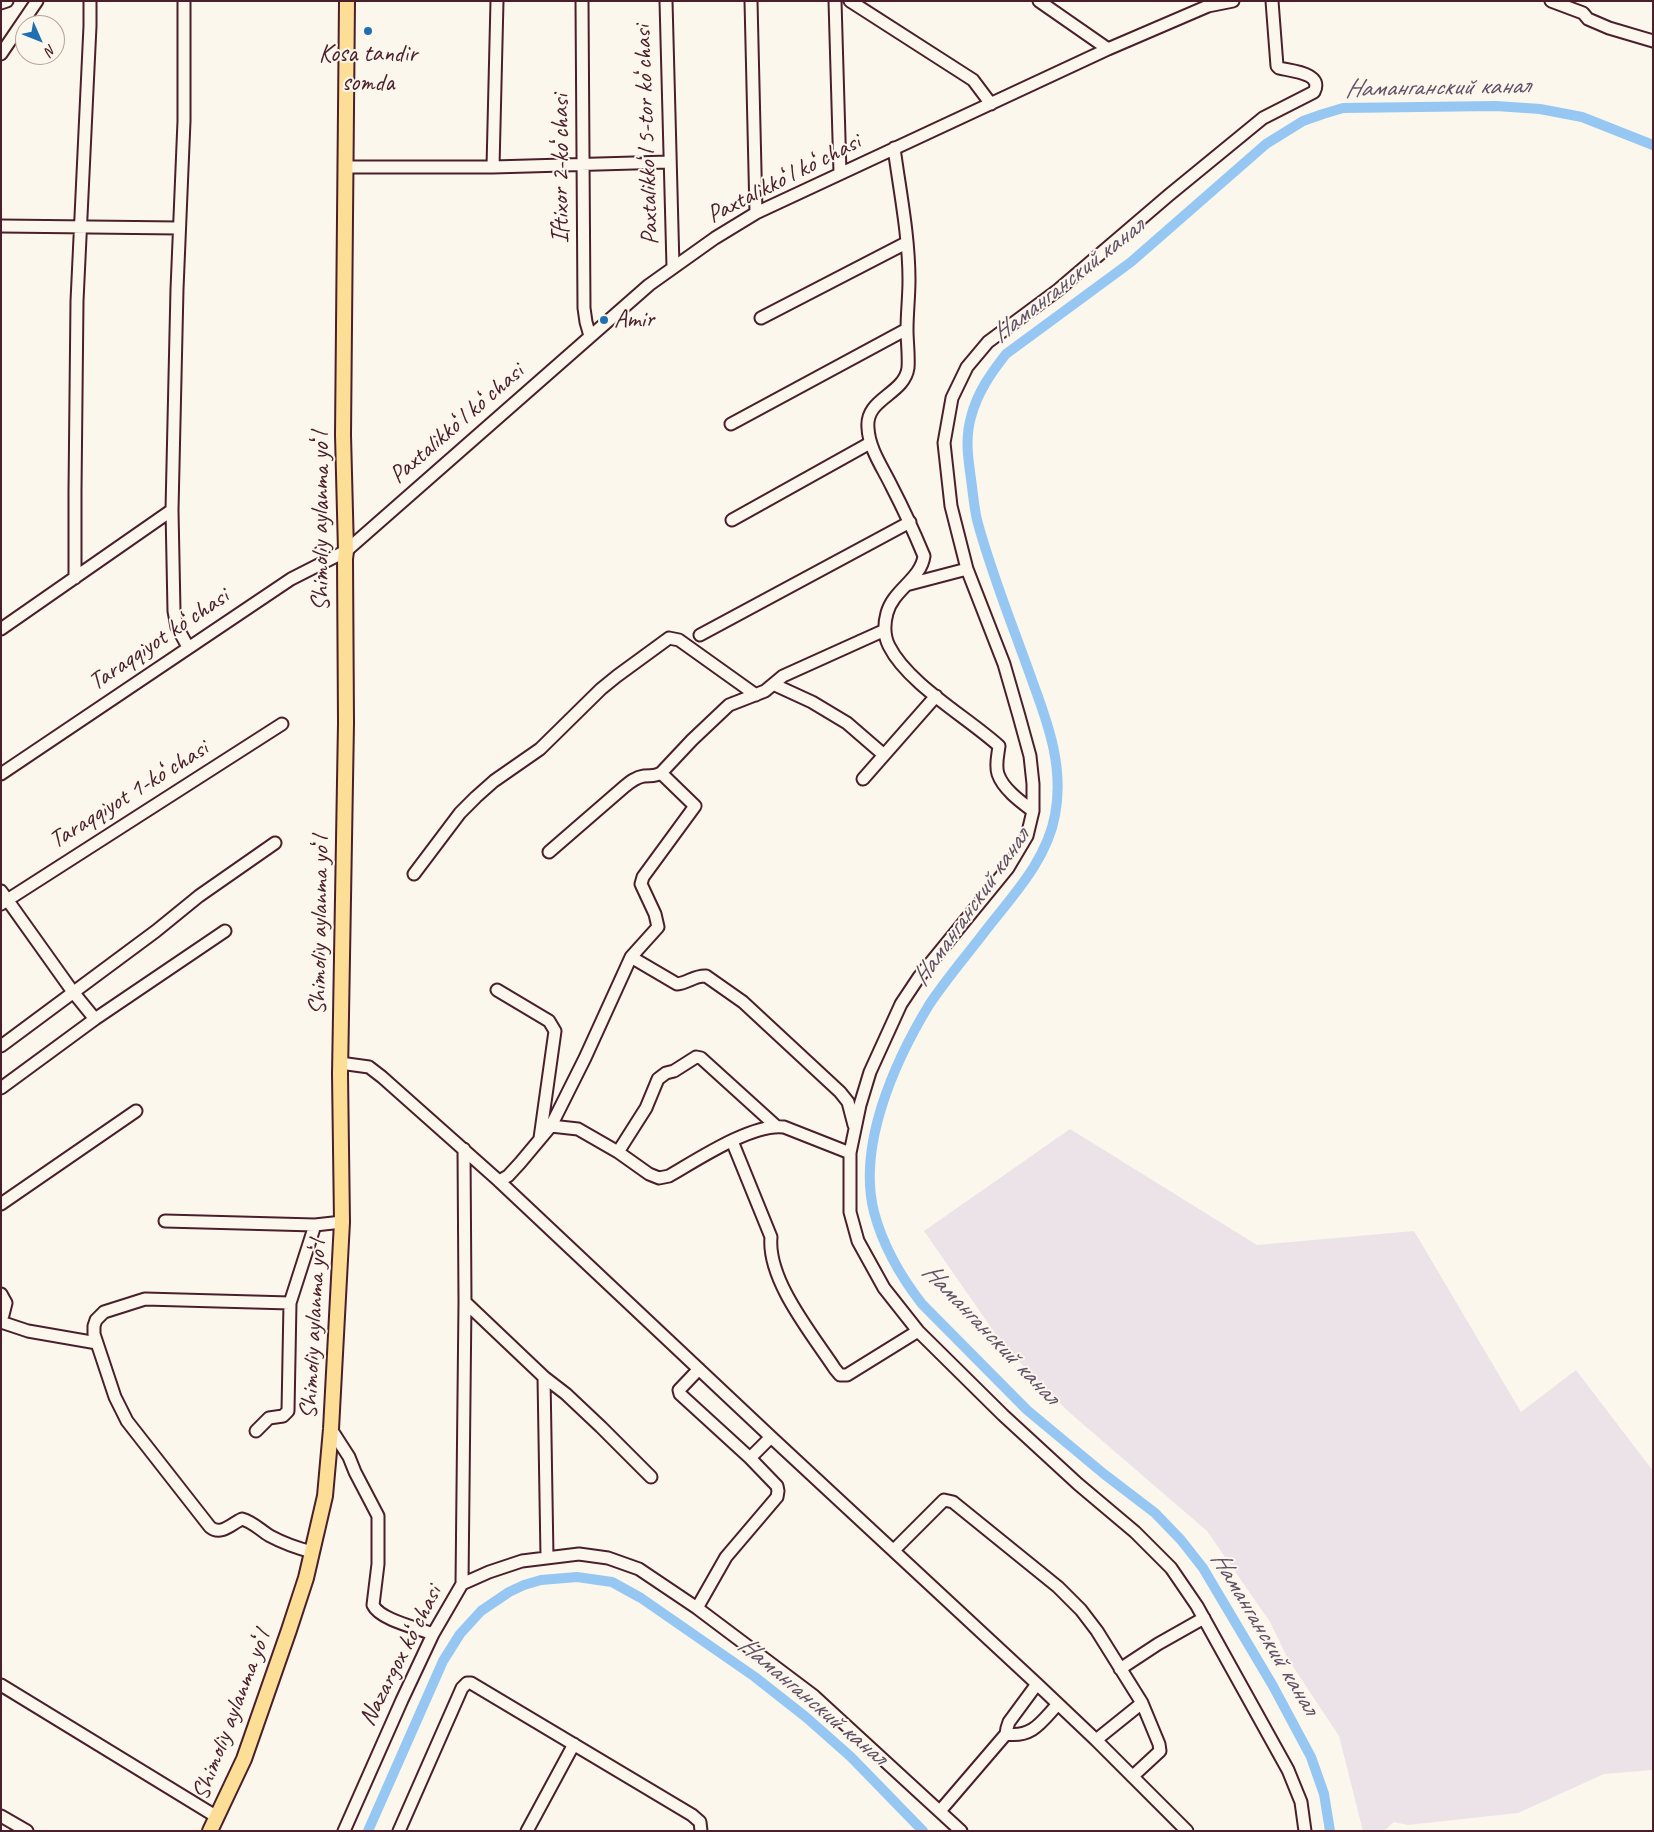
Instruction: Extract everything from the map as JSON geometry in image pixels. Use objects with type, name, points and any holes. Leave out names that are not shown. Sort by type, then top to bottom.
[{"type":"main road","name":"Shimoliy aylanma yoʻl","points":[[210,1831],[244,1759],[306,1578],[325,1496],[331,1429],[342,1222],[340,1062],[346,723],[346,551],[343,435],[347,1]]},
{"type":"street","points":[[1,3],[7,1]]},
{"type":"street","points":[[1,54],[37,1]]},
{"type":"street","points":[[76,578],[77,301],[90,1]]},
{"type":"street","points":[[184,1],[184,121],[179,228],[172,510],[174,611],[177,627],[188,647]]},
{"type":"street","points":[[493,167],[497,1]]},
{"type":"street","name":"Iftixor 2-koʻchasi","points":[[582,1],[584,308],[590,336]]},
{"type":"street","name":"Paxtalikkoʻl 5-tor koʻchasi","points":[[666,1],[673,267]]},
{"type":"street","points":[[751,1],[756,213]]},
{"type":"street","points":[[835,1],[840,174]]},
{"type":"street","points":[[850,1],[972,80],[992,104]]},
{"type":"street","points":[[1039,1],[1108,49]]},
{"type":"street","name":"Paxtalikkoʻl koʻchasi","points":[[346,551],[649,285],[673,267],[756,213],[1108,49],[1208,6],[1233,1]]},
{"type":"street","points":[[1272,1],[1277,66],[1311,76],[1316,82],[1314,92],[1264,118],[1169,195],[1058,290],[988,342],[967,366],[952,398],[944,443],[951,506],[967,569],[1001,656],[1030,756],[1034,799],[1033,811],[1027,836],[1008,868],[919,976],[901,1004],[870,1072],[855,1129],[850,1153],[850,1212],[858,1241],[884,1288],[918,1331],[1003,1415],[1078,1484],[1135,1532],[1171,1568],[1204,1618],[1288,1770],[1301,1802],[1305,1831]]},
{"type":"street","points":[[1551,1],[1583,13],[1588,20],[1653,41]]},
{"type":"street","points":[[894,148],[909,280],[908,368],[900,386],[873,408],[868,426],[870,443],[910,522],[924,556],[919,569],[894,598],[887,612],[885,630],[888,645],[907,671],[999,746],[998,775],[1019,800],[1033,811]]},
{"type":"street","points":[[346,167],[493,167],[669,162]]},
{"type":"street","points":[[1,226],[179,228]]},
{"type":"street","points":[[761,318],[906,243]]},
{"type":"street","points":[[731,424],[907,329]]},
{"type":"street","points":[[732,520],[870,443]]},
{"type":"street","points":[[1,629],[172,510]]},
{"type":"street","points":[[700,635],[910,522]]},
{"type":"street","name":"Taraqqiyot koʻchasi","points":[[1,774],[291,579],[346,551]]},
{"type":"street","points":[[905,585],[967,569]]},
{"type":"street","points":[[549,852],[624,786],[635,779],[644,776],[656,776],[661,773],[729,705],[765,691],[784,676],[885,630]]},
{"type":"street","points":[[414,874],[460,813],[476,797],[494,781],[540,749],[601,689],[669,638],[679,640],[756,695]]},
{"type":"street","points":[[775,685],[812,702],[847,723],[886,752]]},
{"type":"street","points":[[863,779],[936,696]]},
{"type":"street","name":"Taraqqiyot 1-koʻchasi","points":[[3,898],[282,724]]},
{"type":"street","points":[[499,1181],[508,1176],[520,1164],[551,1126],[585,1058],[631,957],[658,927],[655,914],[641,884],[644,876],[695,808],[695,805],[661,773]]},
{"type":"street","points":[[1,1046],[162,926],[199,896],[275,843]]},
{"type":"street","points":[[3,898],[95,1019]]},
{"type":"street","points":[[1,1088],[95,1019],[224,931]]},
{"type":"street","points":[[631,957],[677,984],[698,975],[706,976],[743,1002],[840,1092],[848,1102],[855,1129]]},
{"type":"street","points":[[497,990],[549,1021],[555,1032],[540,1138]]},
{"type":"street","points":[[618,1152],[646,1108],[658,1079],[696,1057],[700,1058],[776,1126]]},
{"type":"street","points":[[340,1062],[369,1067],[464,1149],[1037,1684],[1188,1831]]},
{"type":"street","points":[[1,1204],[136,1111]]},
{"type":"street","points":[[551,1126],[578,1129],[618,1152],[649,1174],[659,1178],[668,1176],[732,1141],[765,1128],[776,1126],[784,1127],[850,1153]]},
{"type":"street","points":[[732,1141],[771,1237],[770,1246],[782,1288],[834,1370],[840,1374],[847,1375],[918,1331]]},
{"type":"street","points":[[462,1584],[465,1302],[464,1149]]},
{"type":"street","points":[[165,1220],[315,1225],[342,1222]]},
{"type":"street","points":[[256,1431],[269,1418],[283,1416],[288,1411],[290,1303],[315,1225]]},
{"type":"street","points":[[1,1294],[6,1303],[1,1317]]},
{"type":"street","points":[[290,1303],[145,1299],[104,1312],[96,1320],[94,1326],[97,1343],[115,1397],[127,1421],[210,1527],[218,1531],[242,1519],[249,1521],[267,1534],[287,1544],[312,1552]]},
{"type":"street","points":[[465,1302],[544,1377],[573,1400],[651,1477]]},
{"type":"street","points":[[1,1322],[28,1331],[97,1343]]},
{"type":"street","points":[[697,1608],[726,1557],[777,1497],[778,1491],[776,1486],[750,1458],[680,1394],[680,1390],[699,1370]]},
{"type":"street","points":[[544,1377],[547,1558]]},
{"type":"street","points":[[331,1429],[349,1457],[378,1516],[378,1564],[373,1605],[375,1611],[385,1617],[434,1634]]},
{"type":"street","points":[[750,1458],[771,1437]]},
{"type":"street","points":[[894,1550],[944,1500],[953,1502],[1058,1587],[1081,1610],[1097,1631],[1142,1704],[1159,1744],[1160,1751],[1133,1776]]},
{"type":"street","name":"Nazargox koʻchasi","points":[[344,1831],[402,1700],[434,1634],[462,1584],[489,1572],[522,1561],[579,1554],[608,1558],[639,1569],[697,1608],[814,1696],[961,1831]]},
{"type":"street","points":[[1120,1669],[1158,1644],[1204,1618]]},
{"type":"street","points":[[399,1831],[462,1688],[467,1683],[471,1683],[692,1815],[700,1822],[701,1831]]},
{"type":"street","points":[[940,1811],[1006,1734],[1010,1722],[1037,1684]]},
{"type":"street","points":[[1,1685],[217,1817]]},
{"type":"street","points":[[1006,1734],[1028,1733],[1034,1730],[1058,1704]]},
{"type":"street","points":[[1096,1740],[1142,1704]]},
{"type":"street","points":[[527,1831],[574,1744]]},
{"type":"street","points":[[1,1816],[27,1831]]},
{"type":"shaded area","points":[[1070,1129],[1257,1245],[1414,1231],[1521,1412],[1576,1370],[1653,1471],[1653,1770],[1604,1774],[1518,1813],[1408,1825],[1394,1822],[1384,1831],[1363,1831],[1339,1736],[1288,1659],[1270,1622],[1207,1531],[1070,1413],[1034,1378],[999,1339],[924,1231]]},
{"type":"waterway","name":"Наманганский канал","points":[[1330,1831],[1324,1794],[1311,1757],[1273,1686],[1203,1568],[1181,1540],[1155,1513],[1104,1474],[1027,1410],[922,1304],[893,1261],[882,1237],[874,1212],[870,1186],[871,1159],[882,1104],[892,1077],[916,1027],[929,1005],[949,976],[1018,890],[1037,862],[1045,847],[1055,815],[1058,781],[1049,732],[1039,699],[996,582],[977,520],[968,456],[969,425],[981,392],[1006,354],[1131,262],[1266,144],[1303,121],[1343,108],[1496,106],[1540,109],[1582,117],[1653,145]]},
{"type":"waterway","name":"Наманганский канал","points":[[368,1831],[443,1661],[460,1634],[481,1611],[509,1592],[541,1580],[577,1577],[612,1582],[641,1598],[755,1677],[807,1718],[851,1757],[923,1831]]},
{"type":"place","name":"Kosa tandir somda","points":[[368,31]]},
{"type":"place","name":"Amir","points":[[604,320]]}]
